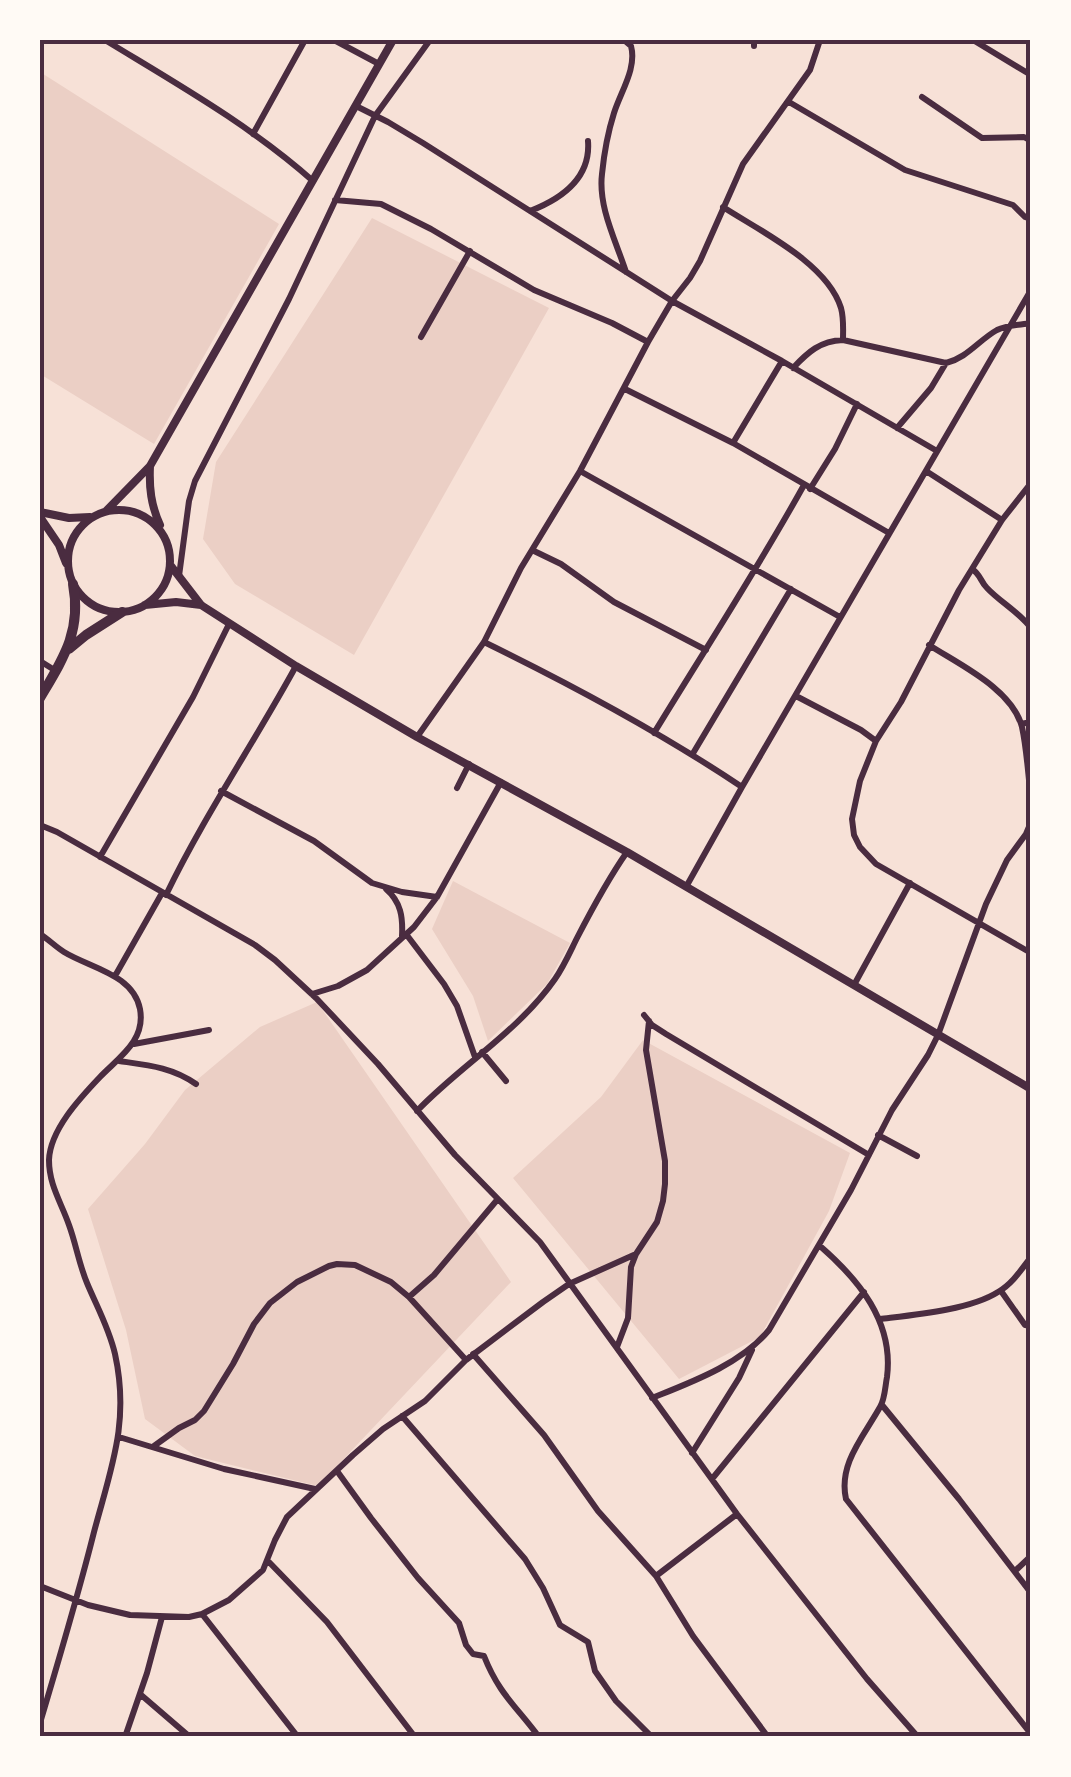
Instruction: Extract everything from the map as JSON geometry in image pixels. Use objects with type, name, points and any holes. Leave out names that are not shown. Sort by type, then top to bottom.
[{"type":"highway","points":[[40,698],[68,650],[77,603],[73,584]]},
{"type":"highway","points":[[68,650],[122,612]]},
{"type":"street","points":[[105,40],[224,113],[283,154],[313,181]]},
{"type":"street","points":[[253,134],[305,40]]},
{"type":"street","points":[[334,40],[379,64]]},
{"type":"street","points":[[106,511],[150,466],[394,40]]},
{"type":"street","points":[[178,577],[188,502],[196,481],[289,299],[375,116],[430,40]]},
{"type":"street","points":[[624,40],[630,46],[633,60],[614,116],[601,190],[626,272]]},
{"type":"street","points":[[418,737],[484,642],[648,342],[700,261],[744,164],[810,70],[820,40]]},
{"type":"street","points":[[973,40],[1031,75]]},
{"type":"street","points":[[922,97],[982,138],[1024,136],[1031,141]]},
{"type":"street","points":[[789,102],[906,170],[1013,204],[1026,218],[1031,218]]},
{"type":"street","points":[[356,106],[412,136],[672,301],[936,451]]},
{"type":"street","points":[[529,211],[572,188],[586,162],[588,142]]},
{"type":"street","points":[[335,200],[381,204],[534,290],[648,342]]},
{"type":"street","points":[[723,207],[816,272],[840,304],[843,340]]},
{"type":"street","points":[[421,337],[470,251]]},
{"type":"street","points":[[686,887],[1031,290]]},
{"type":"street","points":[[793,368],[819,345],[843,340],[946,363],[996,331],[1031,323]]},
{"type":"street","points":[[733,443],[782,361]]},
{"type":"street","points":[[898,428],[946,363]]},
{"type":"street","points":[[624,388],[733,443],[889,533]]},
{"type":"street","points":[[654,733],[753,569],[835,450],[857,404]]},
{"type":"street","points":[[145,605],[158,595],[171,566],[170,550],[152,508],[150,466]]},
{"type":"street","points":[[580,470],[840,617]]},
{"type":"street","points":[[926,471],[1002,520]]},
{"type":"street","points":[[1031,484],[1002,520],[946,611],[890,722],[876,741],[855,798],[852,820],[854,835],[876,864],[1031,953]]},
{"type":"street","points":[[1022,496],[1031,501]]},
{"type":"street","points":[[40,514],[85,519],[123,510],[154,522],[164,536]]},
{"type":"street","points":[[40,514],[60,546],[73,584],[86,599],[103,609],[122,612],[145,605],[201,604]]},
{"type":"street","points":[[69,572],[72,540],[94,516]]},
{"type":"street","points":[[532,550],[561,564],[614,602],[706,650]]},
{"type":"street","points":[[171,566],[201,604],[296,666],[627,852],[1031,1089]]},
{"type":"street","points":[[972,568],[980,574],[985,587],[1031,628]]},
{"type":"street","points":[[692,755],[791,589]]},
{"type":"street","points":[[100,857],[193,697],[229,624]]},
{"type":"street","points":[[484,642],[654,733],[742,787]]},
{"type":"street","points":[[930,646],[988,682],[1007,702],[1021,724],[1031,798]]},
{"type":"street","points":[[1031,654],[1031,667]]},
{"type":"street","points":[[40,661],[56,672]]},
{"type":"street","points":[[115,976],[296,666]]},
{"type":"street","points":[[796,696],[876,741]]},
{"type":"street","points":[[1021,724],[1031,722]]},
{"type":"street","points":[[457,788],[469,764]]},
{"type":"street","points":[[312,994],[338,986],[366,970],[414,927],[437,897],[501,782]]},
{"type":"street","points":[[221,792],[314,841],[360,876],[381,886],[437,897]]},
{"type":"street","points":[[652,1398],[752,1348],[769,1330],[938,1035],[978,923],[1007,860],[1028,836],[1031,822]]},
{"type":"street","points":[[40,825],[255,946],[312,994],[497,1200],[540,1242],[737,1514],[918,1737]]},
{"type":"street","points":[[417,1111],[442,1085],[506,1034],[555,980],[627,852]]},
{"type":"street","points":[[854,985],[910,883]]},
{"type":"street","points":[[381,886],[398,902],[404,935],[444,984],[479,1054],[497,1066],[506,1081]]},
{"type":"street","points":[[40,934],[62,951],[115,976],[135,996],[140,1008],[139,1033],[66,1118],[49,1157],[52,1187],[115,1354],[120,1401],[119,1437],[40,1722]]},
{"type":"street","points":[[617,1348],[628,1318],[631,1266],[656,1222],[665,1184],[665,1161],[646,1050],[646,1018],[666,1034],[868,1155]]},
{"type":"street","points":[[132,1044],[209,1030]]},
{"type":"street","points":[[117,1061],[167,1069],[196,1084]]},
{"type":"street","points":[[878,1135],[917,1156]]},
{"type":"street","points":[[409,1297],[434,1275],[497,1200]]},
{"type":"street","points":[[820,1246],[864,1292],[880,1319],[887,1348],[888,1372],[882,1405],[847,1466],[846,1498],[1031,1734]]},
{"type":"street","points":[[40,1586],[76,1601],[130,1615],[189,1617],[229,1600],[263,1570],[288,1516],[383,1429],[425,1401],[469,1357],[569,1284],[636,1254]]},
{"type":"street","points":[[880,1319],[930,1313],[984,1299],[1000,1291],[1031,1257]]},
{"type":"street","points":[[154,1446],[204,1411],[254,1324],[280,1293],[329,1266],[350,1264],[368,1270],[409,1297],[544,1434],[598,1512],[656,1576],[694,1636],[768,1737]]},
{"type":"street","points":[[1000,1291],[1025,1325],[1031,1326]]},
{"type":"street","points":[[712,1479],[864,1292]]},
{"type":"street","points":[[692,1454],[739,1378],[752,1348]]},
{"type":"street","points":[[882,1405],[1031,1593]]},
{"type":"street","points":[[402,1416],[525,1559],[560,1625],[588,1642],[595,1671],[616,1701],[652,1737]]},
{"type":"street","points":[[119,1437],[224,1469],[316,1489]]},
{"type":"street","points":[[337,1471],[418,1578],[459,1622],[466,1645],[473,1654],[484,1656],[503,1694],[539,1737]]},
{"type":"street","points":[[656,1576],[737,1514]]},
{"type":"street","points":[[1016,1572],[1031,1556]]},
{"type":"street","points":[[268,1560],[328,1622],[416,1737]]},
{"type":"street","points":[[202,1614],[298,1737]]},
{"type":"street","points":[[126,1737],[162,1616]]},
{"type":"street","points":[[140,1694],[190,1737]]},
{"type":"shaded area","points":[[40,72],[279,224],[154,444],[40,374]]},
{"type":"shaded area","points":[[372,218],[549,308],[354,655],[235,584],[203,539],[216,462]]},
{"type":"shaded area","points":[[453,881],[570,943],[547,984],[488,1041],[473,996],[432,929]]},
{"type":"shaded area","points":[[317,1002],[511,1282],[318,1486],[195,1456],[145,1419],[126,1330],[88,1209],[145,1144],[185,1090],[260,1027]]},
{"type":"shaded area","points":[[643,1040],[850,1153],[829,1211],[760,1337],[679,1379],[513,1178],[601,1097]]}]
